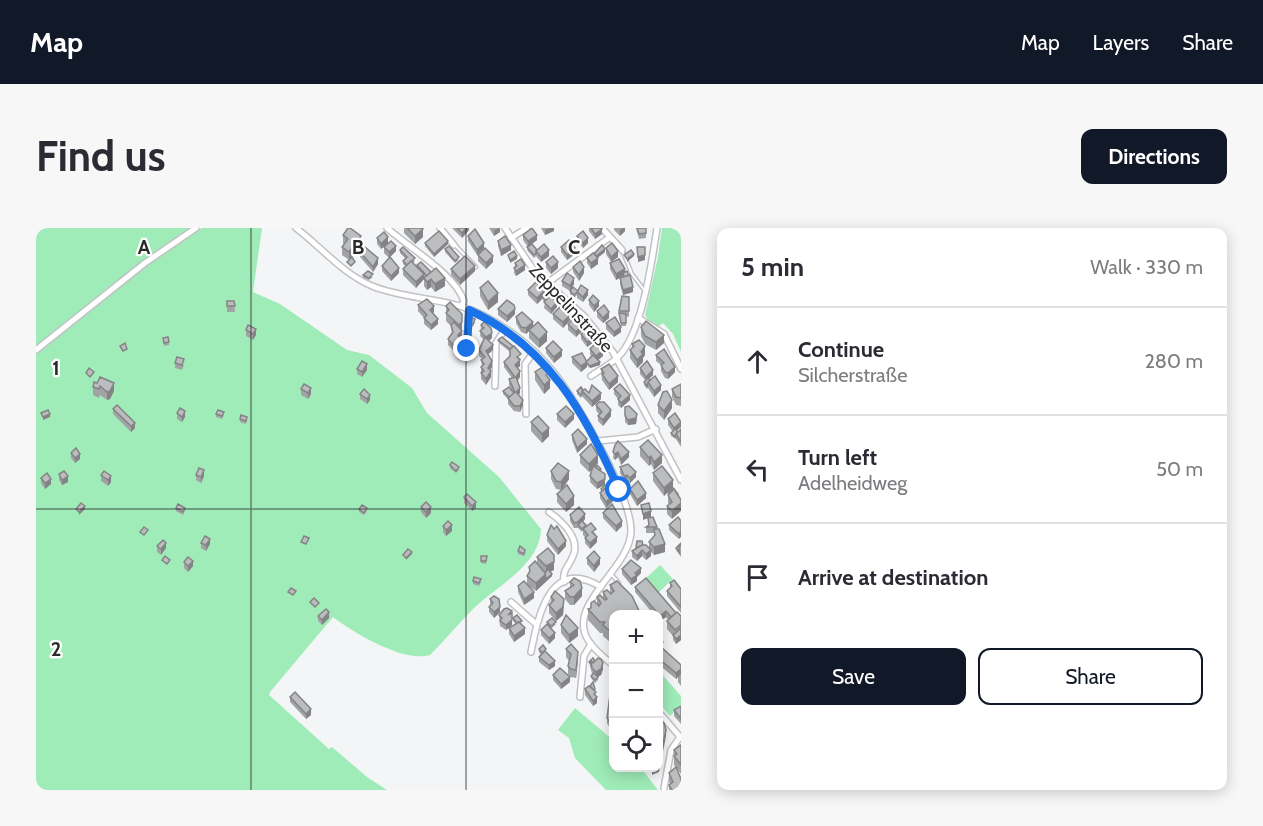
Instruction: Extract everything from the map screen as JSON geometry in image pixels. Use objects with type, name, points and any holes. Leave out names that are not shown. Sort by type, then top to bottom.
[{"type":"street","points":[[36,350],[145,263],[196,228]]},
{"type":"street","points":[[297,228],[348,272],[373,286],[462,306],[505,329],[534,352],[568,391],[598,441],[631,525],[627,551],[588,605],[583,621],[591,644],[612,664]]},
{"type":"street","points":[[387,228],[432,264],[458,291],[464,301],[462,306]]},
{"type":"street","points":[[440,228],[454,245]]},
{"type":"street","name":"Zeppelinstraße","points":[[505,228],[546,284],[590,322],[617,358],[681,480]]},
{"type":"street","points":[[511,238],[527,228]]},
{"type":"street","points":[[602,228],[621,250]]},
{"type":"street","points":[[591,376],[617,358],[638,318],[657,228]]},
{"type":"street","points":[[546,284],[610,237]]},
{"type":"street","points":[[466,354],[469,310]]},
{"type":"street","points":[[638,318],[664,334],[681,369]]},
{"type":"street","points":[[495,386],[496,343],[505,329]]},
{"type":"street","points":[[526,414],[525,364],[534,352]]},
{"type":"street","points":[[598,441],[638,437],[656,429]]},
{"type":"street","points":[[549,512],[570,532],[575,544],[574,555],[564,572],[564,582]]},
{"type":"street","points":[[531,652],[536,624],[547,594],[564,582],[581,579],[601,587]]},
{"type":"street","points":[[511,602],[536,624]]},
{"type":"street","points":[[580,697],[584,656],[591,644]]},
{"type":"street","points":[[663,717],[681,737],[671,750],[664,788]]},
{"type":"lane","points":[[454,245],[476,267]]},
{"type":"lane","points":[[621,250],[632,274],[645,291]]},
{"type":"lane","points":[[611,574],[623,587]]},
{"type":"green space","points":[[36,228],[194,228],[197,231],[202,228],[262,228],[253,292],[280,304],[347,350],[369,355],[412,388],[427,413],[499,477],[541,529],[539,542],[525,564],[474,608],[430,655],[407,655],[393,651],[353,631],[333,617],[270,692],[269,695],[329,749],[332,747],[367,777],[387,790],[36,790]]},
{"type":"green space","points":[[662,228],[681,228],[681,352],[673,334],[663,323],[659,326],[649,321],[645,315]]},
{"type":"green space","points":[[660,565],[673,579],[658,593],[645,579]]},
{"type":"green space","points":[[663,676],[681,696],[681,705],[670,716],[663,708]]},
{"type":"green space","points":[[575,708],[609,737],[609,772],[644,772],[658,790],[606,790],[575,758],[569,738],[558,730]]},
{"type":"building","points":[[348,228],[361,236],[349,252],[342,247],[348,239],[343,235]]},
{"type":"building","points":[[407,228],[421,228],[423,229],[415,236]]},
{"type":"building","points":[[532,228],[537,235],[528,241],[523,235]]},
{"type":"building","points":[[591,228],[601,228],[602,229],[595,234]]},
{"type":"building","points":[[637,228],[646,228],[646,233],[639,234]]},
{"type":"building","points":[[475,229],[484,243],[477,250],[468,236]]},
{"type":"building","points":[[439,231],[448,241],[434,254],[425,243]]},
{"type":"building","points":[[583,231],[588,238],[583,243],[577,236]]},
{"type":"building","points":[[384,232],[388,237],[381,244],[377,238]]},
{"type":"building","points":[[505,236],[511,245],[501,250],[498,241]]},
{"type":"building","points":[[569,240],[575,248],[567,255],[561,247]]},
{"type":"building","points":[[391,241],[396,246],[389,252],[384,247]]},
{"type":"building","points":[[612,243],[618,251],[611,257],[606,248]]},
{"type":"building","points":[[532,244],[537,250],[534,255],[527,247]]},
{"type":"building","points":[[544,244],[549,250],[541,257],[536,251]]},
{"type":"building","points":[[602,245],[605,249],[596,256],[594,254]]},
{"type":"building","points":[[449,246],[459,257],[455,261],[445,249]]},
{"type":"building","points":[[365,247],[378,258],[373,267],[360,252]]},
{"type":"building","points":[[403,247],[415,258],[407,265],[403,261],[407,257],[400,250]]},
{"type":"building","points":[[637,247],[645,247],[645,255],[638,257]]},
{"type":"building","points":[[485,248],[493,256],[486,263],[478,255]]},
{"type":"building","points":[[631,250],[634,254],[627,259],[624,255]]},
{"type":"building","points":[[514,251],[517,256],[510,260],[508,255]]},
{"type":"building","points":[[593,253],[598,258],[591,263],[587,258]]},
{"type":"building","points":[[465,256],[475,266],[460,279],[451,269]]},
{"type":"building","points":[[553,256],[558,262],[551,268],[546,262]]},
{"type":"building","points":[[352,257],[355,262],[351,266],[347,262]]},
{"type":"building","points":[[390,257],[399,268],[391,276],[382,266]]},
{"type":"building","points":[[521,259],[525,265],[516,271],[515,263]]},
{"type":"building","points":[[619,259],[625,269],[616,274],[610,263]]},
{"type":"building","points":[[411,261],[424,274],[416,282],[403,269]]},
{"type":"building","points":[[580,261],[584,267],[579,275],[573,267]]},
{"type":"building","points":[[421,262],[431,272],[427,276],[417,265]]},
{"type":"building","points":[[436,268],[445,278],[435,284],[431,279],[427,282],[424,278]]},
{"type":"building","points":[[368,271],[373,274],[369,278],[363,275]]},
{"type":"building","points":[[567,273],[574,278],[570,286],[562,281]]},
{"type":"building","points":[[630,275],[633,287],[623,290],[620,278]]},
{"type":"building","points":[[488,281],[498,293],[488,302],[480,288]]},
{"type":"building","points":[[536,282],[545,290],[537,298],[528,290]]},
{"type":"building","points":[[581,285],[588,290],[583,297],[577,292]]},
{"type":"building","points":[[573,287],[578,291],[574,295],[570,291]]},
{"type":"building","points":[[548,294],[550,296],[546,300],[542,296]]},
{"type":"building","points":[[593,295],[599,301],[594,306],[589,300]]},
{"type":"building","points":[[550,296],[557,302],[551,309],[544,302]]},
{"type":"building","points":[[622,296],[629,297],[629,311],[619,311]]},
{"type":"building","points":[[427,299],[434,306],[430,310],[438,319],[431,325],[424,318],[427,315],[418,305]]},
{"type":"building","points":[[507,300],[514,305],[515,309],[507,316],[498,309]]},
{"type":"building","points":[[227,301],[234,301],[235,306],[227,306]]},
{"type":"building","points":[[450,302],[462,314],[462,322],[459,325],[446,313],[449,310],[446,306]]},
{"type":"building","points":[[562,305],[571,314],[563,322],[553,314]]},
{"type":"building","points":[[604,305],[609,312],[603,318],[597,311]]},
{"type":"building","points":[[522,312],[533,322],[526,328],[521,327],[516,317]]},
{"type":"building","points":[[619,313],[626,314],[626,323],[621,323]]},
{"type":"building","points":[[470,317],[475,319],[473,324],[468,322]]},
{"type":"building","points":[[575,317],[583,324],[576,332],[568,324]]},
{"type":"building","points":[[615,317],[621,327],[614,332],[606,323]]},
{"type":"building","points":[[646,321],[664,335],[656,342],[645,336],[641,327]]},
{"type":"building","points":[[454,322],[462,331],[458,335],[461,341],[457,349],[448,339],[453,332],[451,325]]},
{"type":"building","points":[[484,322],[491,328],[492,333],[486,337],[480,331],[484,328],[481,325]]},
{"type":"building","points":[[538,322],[547,332],[539,340],[529,330]]},
{"type":"building","points":[[248,325],[256,329],[253,334],[246,330]]},
{"type":"building","points":[[588,329],[594,337],[587,342],[581,334]]},
{"type":"building","points":[[168,337],[169,342],[164,343],[163,338]]},
{"type":"building","points":[[485,337],[493,345],[486,351],[492,361],[488,368],[491,371],[486,379],[481,373],[484,371],[481,367],[484,364],[481,360],[485,357],[479,350]]},
{"type":"building","points":[[502,337],[513,346],[510,349],[498,340]]},
{"type":"building","points":[[639,340],[645,346],[641,352],[643,354],[637,360],[630,350],[634,346],[632,344]]},
{"type":"building","points":[[553,341],[562,350],[554,357],[546,348]]},
{"type":"building","points":[[598,341],[603,350],[596,356],[590,349]]},
{"type":"building","points":[[125,343],[127,349],[123,351],[120,346]]},
{"type":"building","points":[[514,346],[521,354],[517,357],[520,360],[515,365],[520,371],[516,377],[520,388],[516,392],[523,400],[520,406],[514,406],[508,398],[515,392],[509,379],[515,377],[504,362],[510,356],[510,349]]},
{"type":"building","points":[[664,349],[675,367],[668,373],[661,365],[664,363],[656,355]]},
{"type":"building","points":[[460,350],[463,354],[459,358],[456,354]]},
{"type":"building","points":[[582,353],[587,362],[581,366],[572,357]]},
{"type":"building","points":[[593,355],[600,362],[590,366],[586,362]]},
{"type":"building","points":[[177,357],[184,359],[182,365],[175,363]]},
{"type":"building","points":[[362,361],[367,364],[362,372],[357,369]]},
{"type":"building","points":[[647,361],[653,370],[646,377],[640,368]]},
{"type":"building","points":[[609,364],[618,376],[609,384],[601,369]]},
{"type":"building","points":[[544,366],[549,372],[546,375],[550,380],[544,385],[535,372]]},
{"type":"building","points":[[89,368],[94,372],[90,377],[86,373]]},
{"type":"building","points":[[655,376],[661,385],[654,391],[648,382]]},
{"type":"building","points":[[100,377],[114,383],[110,391],[107,392],[100,386],[99,389],[93,387],[94,382],[97,383]]},
{"type":"building","points":[[304,384],[311,388],[308,393],[301,389]]},
{"type":"building","points":[[620,384],[630,395],[621,403],[618,399],[621,396],[614,389]]},
{"type":"building","points":[[681,384],[681,398],[676,397],[672,389]]},
{"type":"building","points":[[592,385],[601,393],[592,401],[582,391],[585,389],[589,393]]},
{"type":"building","points":[[509,387],[514,393],[509,397],[503,391]]},
{"type":"building","points":[[581,387],[583,390],[581,395],[577,391]]},
{"type":"building","points":[[364,389],[370,395],[367,399],[360,394]]},
{"type":"building","points":[[667,391],[672,400],[664,411],[658,405],[663,392]]},
{"type":"building","points":[[604,402],[611,410],[603,420],[598,416],[602,412],[596,405]]},
{"type":"building","points":[[117,405],[135,423],[131,426],[113,409]]},
{"type":"building","points":[[566,406],[574,414],[565,422],[557,414]]},
{"type":"building","points":[[629,406],[637,414],[636,418],[628,420],[625,416],[625,407]]},
{"type":"building","points":[[180,408],[185,411],[182,417],[177,413]]},
{"type":"building","points":[[48,410],[50,414],[43,417],[41,413]]},
{"type":"building","points":[[218,410],[224,412],[222,416],[216,414]]},
{"type":"building","points":[[675,413],[681,422],[674,428],[668,419]]},
{"type":"building","points":[[241,415],[247,417],[246,421],[240,419]]},
{"type":"building","points":[[538,416],[549,428],[542,434],[531,422]]},
{"type":"building","points":[[578,429],[587,439],[577,448],[572,435]]},
{"type":"building","points":[[675,429],[678,432],[675,437],[671,433]]},
{"type":"building","points":[[681,429],[681,442],[676,434]]},
{"type":"building","points":[[648,440],[662,455],[654,462],[651,456],[649,458],[640,447]]},
{"type":"building","points":[[618,441],[629,452],[621,459],[618,452],[615,454],[613,452]]},
{"type":"building","points":[[591,444],[598,455],[589,464],[580,455]]},
{"type":"building","points":[[76,448],[80,454],[75,458],[71,453]]},
{"type":"building","points":[[452,462],[459,467],[456,471],[450,465]]},
{"type":"building","points":[[558,463],[569,471],[561,482],[556,481],[551,471]]},
{"type":"building","points":[[628,464],[636,472],[630,478],[627,475],[625,477],[620,467]]},
{"type":"building","points":[[593,466],[605,474],[605,479],[597,483],[590,476]]},
{"type":"building","points":[[662,466],[673,480],[664,488],[653,473]]},
{"type":"building","points":[[199,468],[204,470],[201,477],[196,475]]},
{"type":"building","points":[[64,471],[68,476],[62,480],[59,474]]},
{"type":"building","points":[[104,471],[111,476],[108,480],[101,475]]},
{"type":"building","points":[[47,473],[51,479],[45,483],[41,478]]},
{"type":"building","points":[[638,481],[646,493],[637,500],[630,489]]},
{"type":"building","points":[[567,485],[574,496],[566,504],[557,494]]},
{"type":"building","points":[[607,487],[613,495],[606,502],[600,493]]},
{"type":"building","points":[[674,489],[681,503],[672,511],[667,506],[672,502],[668,495]]},
{"type":"building","points":[[467,494],[476,502],[472,506],[464,497]]},
{"type":"building","points":[[426,502],[431,507],[426,512],[421,507]]},
{"type":"building","points":[[81,503],[85,506],[79,512],[76,509]]},
{"type":"building","points":[[649,503],[651,511],[643,514],[641,505]]},
{"type":"building","points":[[178,504],[185,508],[183,512],[176,508]]},
{"type":"building","points":[[612,504],[622,521],[616,526],[603,513]]},
{"type":"building","points":[[362,505],[367,508],[364,513],[359,509]]},
{"type":"building","points":[[579,507],[585,514],[574,523],[570,515]]},
{"type":"building","points":[[653,517],[657,527],[646,527],[649,525],[648,518]]},
{"type":"building","points":[[678,517],[681,521],[679,534],[669,525]]},
{"type":"building","points":[[448,521],[452,525],[446,530],[443,526]]},
{"type":"building","points":[[582,521],[586,525],[582,529],[578,525]]},
{"type":"building","points":[[591,523],[596,529],[592,532],[597,537],[590,543],[585,538],[588,535],[583,529]]},
{"type":"building","points":[[551,525],[554,529],[557,526],[566,541],[558,549],[547,535]]},
{"type":"building","points":[[144,527],[148,530],[144,535],[140,532]]},
{"type":"building","points":[[654,529],[659,529],[665,544],[654,547],[649,542],[655,535]]},
{"type":"building","points":[[205,536],[210,539],[206,545],[201,543]]},
{"type":"building","points":[[304,536],[309,538],[306,544],[301,542]]},
{"type":"building","points":[[163,540],[166,543],[161,549],[157,546]]},
{"type":"building","points":[[637,541],[642,541],[643,545],[636,547]]},
{"type":"building","points":[[646,545],[651,550],[646,554],[642,550],[637,556],[632,551]]},
{"type":"building","points":[[520,546],[525,550],[524,554],[518,551]]},
{"type":"building","points":[[548,548],[554,555],[554,562],[546,566],[537,557]]},
{"type":"building","points":[[408,549],[412,552],[406,558],[403,555]]},
{"type":"building","points":[[594,551],[600,558],[594,566],[587,558]]},
{"type":"building","points":[[165,556],[170,560],[167,564],[162,560]]},
{"type":"building","points":[[481,556],[487,556],[486,561],[481,561]]},
{"type":"building","points":[[188,557],[193,561],[188,566],[184,562]]},
{"type":"building","points":[[631,560],[641,568],[631,579],[622,569]]},
{"type":"building","points":[[535,561],[546,574],[536,583],[527,576],[530,571],[529,567]]},
{"type":"building","points":[[548,569],[552,574],[546,579],[545,573]]},
{"type":"building","points":[[474,577],[481,579],[479,583],[473,581]]},
{"type":"building","points":[[574,578],[580,581],[582,588],[574,597],[570,597],[565,591],[574,585],[570,582]]},
{"type":"building","points":[[646,578],[676,613],[671,617],[666,611],[663,614],[663,610],[655,610],[635,587]]},
{"type":"building","points":[[674,580],[681,589],[681,607],[667,591]]},
{"type":"building","points":[[524,581],[534,592],[524,599],[518,586]]},
{"type":"building","points":[[617,581],[632,596],[639,610],[609,610],[609,630],[603,625],[605,622],[600,622],[588,609],[594,601],[599,606],[601,603],[597,597],[600,595],[605,600],[607,599],[603,592],[607,590],[611,594],[614,591],[610,585]]},
{"type":"building","points":[[291,588],[296,591],[293,595],[288,592]]},
{"type":"building","points":[[555,591],[564,599],[563,607],[556,613],[549,605],[554,600],[551,597]]},
{"type":"building","points":[[494,596],[499,599],[500,607],[494,612],[489,607],[493,603],[490,599]]},
{"type":"building","points":[[314,598],[319,603],[315,607],[310,602]]},
{"type":"building","points":[[507,608],[512,611],[508,615],[512,613],[512,620],[506,625],[500,621],[502,618],[499,615]]},
{"type":"building","points":[[326,609],[329,612],[322,620],[318,616]]},
{"type":"building","points":[[677,612],[681,616],[681,625],[675,630],[667,621]]},
{"type":"building","points":[[517,615],[522,621],[517,623],[513,618]]},
{"type":"building","points":[[566,615],[578,628],[569,635],[561,625]]},
{"type":"building","points":[[552,618],[556,622],[551,626],[547,622]]},
{"type":"building","points":[[519,622],[525,628],[514,636],[509,628]]},
{"type":"building","points":[[547,624],[555,633],[549,638],[541,630]]},
{"type":"building","points":[[681,628],[681,635],[676,639],[673,635]]},
{"type":"building","points":[[571,644],[578,652],[576,670],[568,666],[571,654],[566,649]]},
{"type":"building","points":[[543,645],[546,649],[542,653],[539,649]]},
{"type":"building","points":[[663,649],[681,665],[681,669],[676,673],[663,662]]},
{"type":"building","points":[[545,651],[555,661],[549,665],[539,657]]},
{"type":"building","points":[[598,658],[603,663],[601,669],[596,672],[592,668],[591,661],[593,663]]},
{"type":"building","points":[[560,668],[570,677],[561,684],[553,675]]},
{"type":"building","points":[[594,673],[598,677],[595,680],[591,676]]},
{"type":"building","points":[[589,686],[596,692],[594,694],[597,697],[593,701],[585,689]]},
{"type":"building","points":[[295,692],[311,709],[306,714],[290,697]]},
{"type":"building","points":[[681,706],[681,719],[674,710]]},
{"type":"building","points":[[663,722],[666,730],[663,744]]},
{"type":"building","points":[[681,745],[681,765],[674,756],[677,754],[674,750]]},
{"type":"building","points":[[676,767],[681,779],[681,790],[672,790],[669,785],[673,782],[669,773]]},
{"type":"route","points":[[467,349],[466,324],[469,310],[505,329],[534,352],[568,391],[598,441],[619,490]]}]
